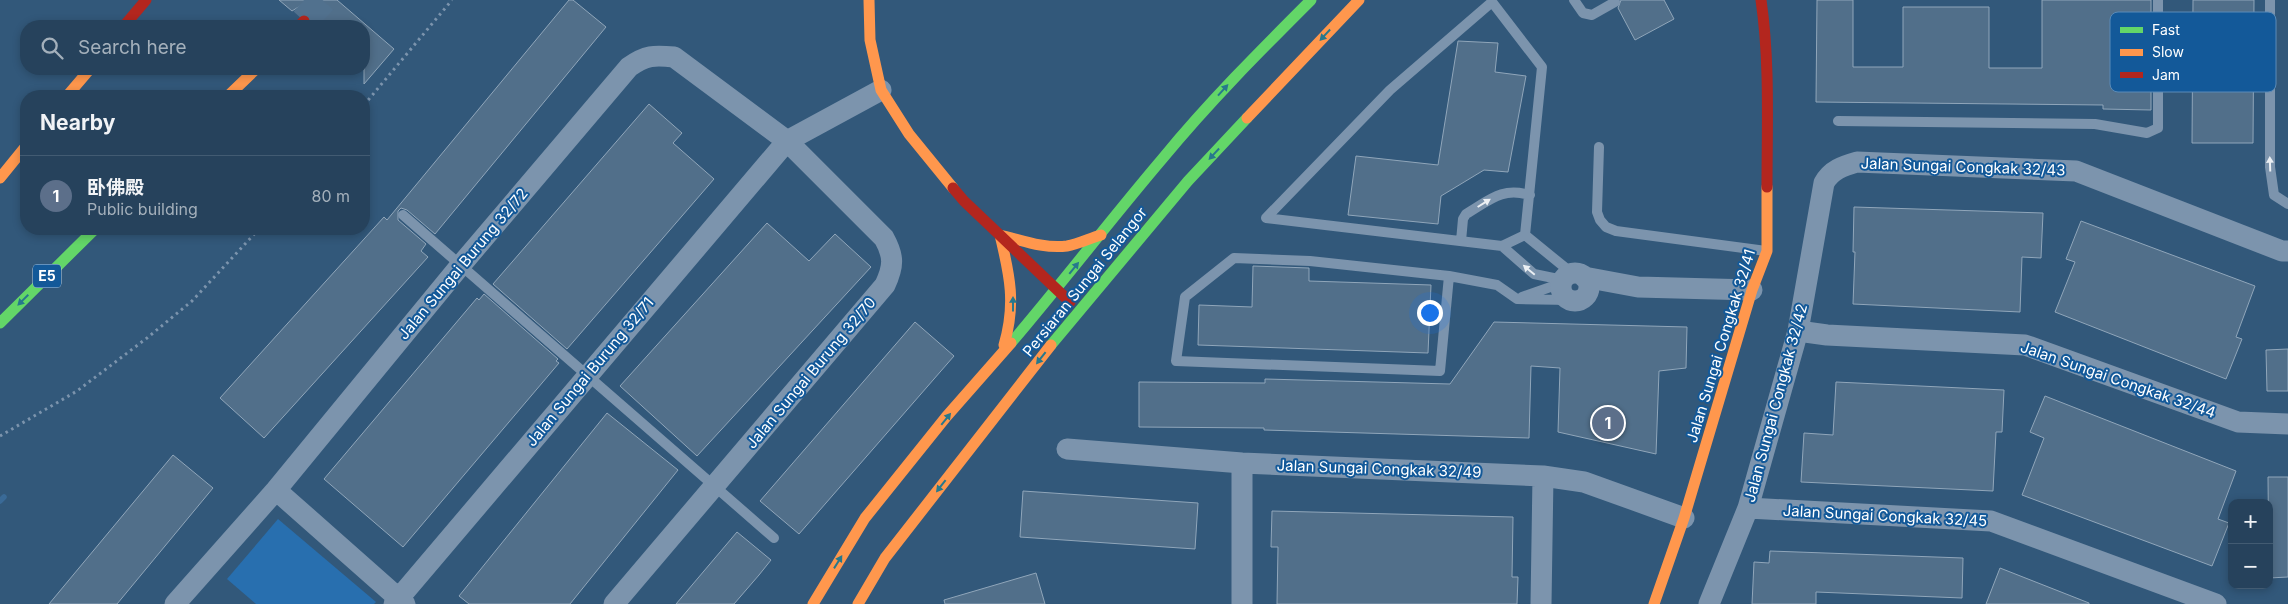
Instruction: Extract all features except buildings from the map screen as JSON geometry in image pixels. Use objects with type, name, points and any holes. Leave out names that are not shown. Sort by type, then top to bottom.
[{"type":"main road","points":[[129,20],[146,0]]},
{"type":"main road","points":[[869,0],[870,40],[882,90],[909,134],[964,201],[1079,310]]},
{"type":"main road","name":"Persiaran Sungai Selangor","points":[[813,604],[865,518],[1002,351],[1101,235],[1176,142],[1253,57],[1311,0]]},
{"type":"main road","name":"Persiaran Sungai Selangor","points":[[858,604],[884,558],[1079,310],[1188,181],[1359,0]]},
{"type":"main road","name":"Jalan Sungai Congkak 32/41","points":[[1654,604],[1684,518],[1752,290],[1766,251],[1767,86],[1765,27],[1761,0]]},
{"type":"main road","points":[[72,90],[85,75]]},
{"type":"main road","points":[[234,90],[250,75]]},
{"type":"main road","points":[[0,178],[20,153]]},
{"type":"main road","name":"E5","points":[[0,323],[89,235]]},
{"type":"main road","points":[[1000,235],[1058,247],[1069,246],[1101,235]]},
{"type":"main road","points":[[1000,235],[1012,283],[1014,309],[1002,351]]},
{"type":"street","name":"Jalan Sungai Burung 32/72","points":[[175,604],[276,490],[460,266],[629,67],[643,57],[674,57],[787,140]]},
{"type":"street","points":[[787,140],[882,90]]},
{"type":"street","name":"Jalan Sungai Burung 32/71","points":[[399,602],[787,140]]},
{"type":"street","name":"Jalan Sungai Burung 32/70","points":[[614,604],[886,285],[893,269],[891,250],[884,238],[787,140]]},
{"type":"street","name":"Jalan Sungai Congkak 32/43","points":[[1821,195],[1828,175],[1840,167],[1856,162],[2076,171],[2282,251],[2288,251]]},
{"type":"street","name":"Jalan Sungai Congkak 32/42","points":[[1708,604],[1748,508],[1798,332],[1821,195]]},
{"type":"street","points":[[1573,285],[1752,290]]},
{"type":"street","name":"Jalan Sungai Congkak 32/44","points":[[1798,332],[2025,345],[2238,422],[2288,424]]},
{"type":"street","name":"Jalan Sungai Congkak 32/49","points":[[1067,450],[1242,463],[1543,476],[1584,482],[1684,518]]},
{"type":"street","points":[[1242,463],[1242,604]]},
{"type":"street","points":[[1541,604],[1543,476]]},
{"type":"street","points":[[276,490],[399,602]]},
{"type":"street","name":"Jalan Sungai Congkak 32/45","points":[[1748,508],[1991,521],[2216,604]]},
{"type":"lane","points":[[1574,0],[1583,13],[1592,14],[1615,2]]},
{"type":"lane","points":[[1492,2],[1542,67],[1525,235],[1502,246],[1266,218],[1390,90],[1492,2]]},
{"type":"lane","points":[[1838,121],[2095,124],[2147,133],[2158,128],[2158,92]]},
{"type":"lane","points":[[2270,92],[2270,168],[2274,195],[2288,204]]},
{"type":"lane","points":[[1599,147],[1597,212],[1600,220],[1606,227],[1631,234],[1766,251]]},
{"type":"lane","points":[[1461,241],[1463,219],[1466,214],[1502,193],[1511,191],[1530,195]]},
{"type":"lane","points":[[402,215],[774,538]]},
{"type":"lane","points":[[1525,235],[1573,285]]},
{"type":"lane","points":[[1502,246],[1534,274],[1573,285]]},
{"type":"lane","points":[[1449,276],[1440,371],[1176,361],[1185,297],[1234,258],[1310,261],[1449,276],[1497,286],[1517,299],[1573,285]]},
{"type":"lane","points":[[1517,299],[1573,285]]},
{"type":"path","points":[[370,98],[452,0]]},
{"type":"path","points":[[0,436],[77,391],[147,338],[192,301],[253,235]]},
{"type":"shaded area","points":[[278,519],[376,602],[374,604],[256,604],[227,579]]},
{"type":"waterway","points":[[0,501],[4,497]]},
{"type":"tunnel","points":[[305,20],[323,0]]},
{"type":"traffic: fast","points":[[1011,343],[1180,137],[1235,77],[1311,0]]},
{"type":"traffic: fast","points":[[1051,345],[1188,181],[1247,118]]},
{"type":"traffic: fast","points":[[0,323],[89,235]]},
{"type":"traffic: slow","points":[[869,0],[870,40],[881,90],[909,134],[953,188]]},
{"type":"traffic: slow","points":[[1247,118],[1359,0]]},
{"type":"traffic: slow","points":[[72,90],[85,75]]},
{"type":"traffic: slow","points":[[234,90],[250,75]]},
{"type":"traffic: slow","points":[[0,178],[20,153]]},
{"type":"traffic: slow","points":[[1654,604],[1684,518],[1752,290],[1767,251],[1767,187]]},
{"type":"traffic: slow","points":[[1004,345],[1011,303],[1007,264],[1000,235],[1058,247],[1071,245],[1101,235]]},
{"type":"traffic: slow","points":[[813,604],[865,518],[946,417],[1011,343]]},
{"type":"traffic: slow","points":[[858,604],[885,558],[1051,345]]},
{"type":"traffic: jam","points":[[129,20],[146,0]]},
{"type":"traffic: jam","points":[[1761,0],[1767,70],[1767,187]]},
{"type":"traffic: jam","points":[[953,188],[964,201],[1070,302]]},
{"type":"place","name":"卧佛殿","points":[[1608,423]]}]
